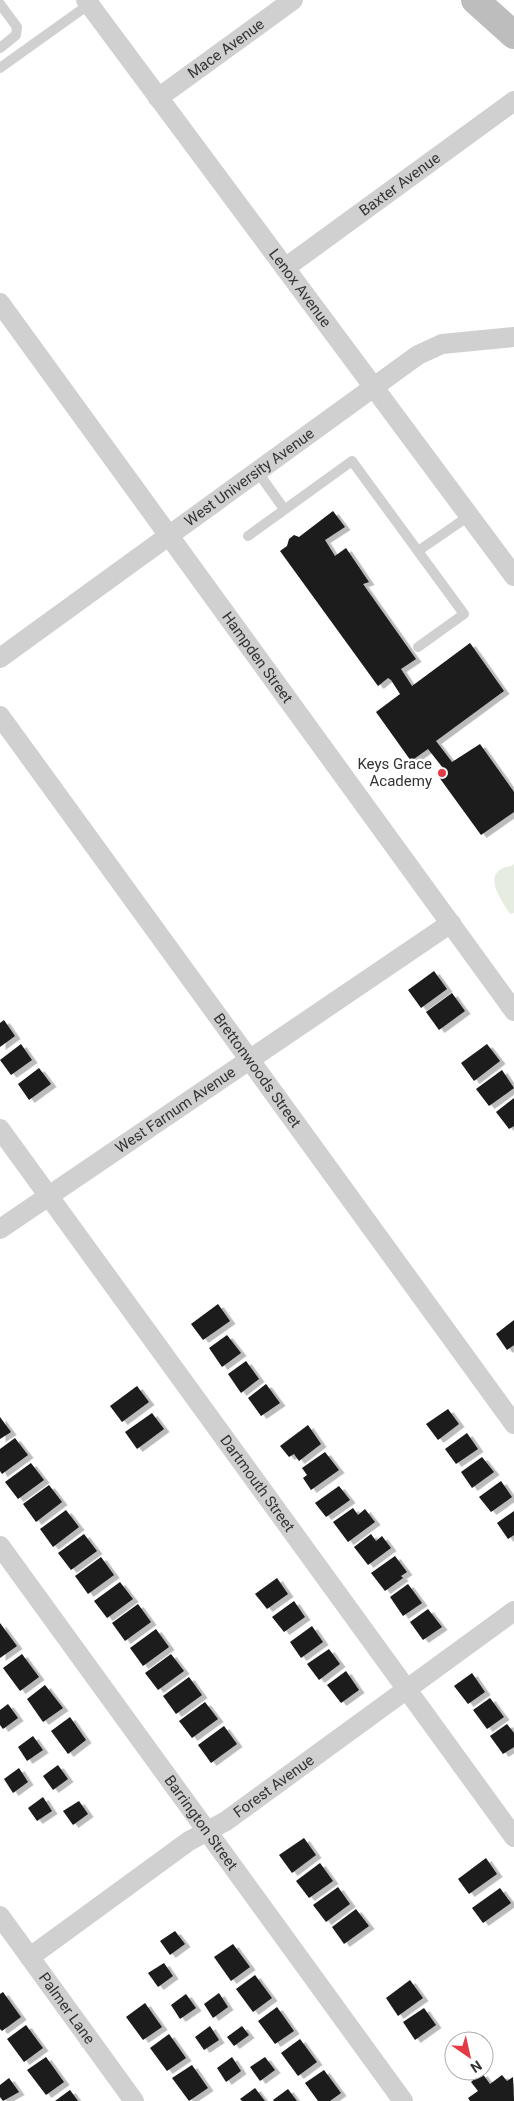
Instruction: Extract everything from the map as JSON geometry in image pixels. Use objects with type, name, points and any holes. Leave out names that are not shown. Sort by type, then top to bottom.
[{"type":"main road","points":[[475,0],[514,35]]},
{"type":"street","name":"Mace Avenue","points":[[158,98],[293,0]]},
{"type":"street","name":"Lenox Avenue","points":[[90,2],[158,98],[514,576]]},
{"type":"street","name":"Baxter Avenue","points":[[285,268],[514,100]]},
{"type":"street","name":"Hampden Street","points":[[0,303],[514,1011]]},
{"type":"street","name":"West University Avenue","points":[[0,658],[418,354],[442,344],[514,337]]},
{"type":"street","name":"Brettonwoods Street","points":[[0,716],[514,1424]]},
{"type":"street","name":"West Farnum Avenue","points":[[0,1229],[451,923]]},
{"type":"street","name":"Dartmouth Street","points":[[0,1129],[514,1837]]},
{"type":"street","name":"Barrington Street","points":[[0,1546],[403,2101]]},
{"type":"street","name":"Forest Avenue","points":[[30,1958],[189,1841],[226,1821],[514,1611]]},
{"type":"street","name":"Palmer Lane","points":[[0,1916],[134,2101]]},
{"type":"lane","points":[[0,68],[90,2]]},
{"type":"lane","points":[[0,4],[16,27],[16,35],[0,48]]},
{"type":"lane","points":[[248,536],[352,460],[464,614],[418,648]]},
{"type":"lane","points":[[257,471],[284,509]]},
{"type":"lane","points":[[418,551],[469,516]]},
{"type":"shaded area","points":[[514,864],[514,913],[510,914],[500,898],[494,879],[496,873],[501,869]]},
{"type":"building","points":[[333,511],[345,527],[325,540],[335,556],[346,548],[369,582],[363,584],[416,659],[401,669],[412,686],[470,643],[504,691],[436,741],[452,762],[480,744],[514,792],[514,812],[481,835],[436,773],[443,768],[428,749],[411,761],[376,712],[400,694],[391,680],[388,678],[378,686],[280,551],[287,546],[289,539],[294,535],[299,537]]},
{"type":"building","points":[[434,971],[447,989],[421,1008],[408,990]]},
{"type":"building","points":[[452,993],[465,1011],[439,1030],[426,1012]]},
{"type":"building","points":[[4,1020],[15,1036],[0,1047],[0,1023]]},
{"type":"building","points":[[21,1044],[32,1060],[11,1075],[0,1060]]},
{"type":"building","points":[[487,1044],[500,1061],[474,1081],[461,1063]]},
{"type":"building","points":[[39,1068],[51,1084],[29,1100],[18,1084]]},
{"type":"building","points":[[502,1070],[514,1088],[489,1106],[476,1089]]},
{"type":"building","points":[[514,1098],[514,1126],[509,1129],[496,1112]]},
{"type":"building","points":[[218,1304],[230,1321],[203,1340],[191,1324]]},
{"type":"building","points":[[514,1320],[514,1345],[507,1350],[496,1334]]},
{"type":"building","points":[[227,1335],[241,1353],[222,1367],[209,1348]]},
{"type":"building","points":[[246,1361],[259,1379],[241,1393],[228,1374]]},
{"type":"building","points":[[266,1384],[280,1403],[261,1416],[248,1398]]},
{"type":"building","points":[[137,1386],[149,1402],[122,1422],[110,1406]]},
{"type":"building","points":[[448,1409],[459,1424],[438,1440],[426,1424]]},
{"type":"building","points":[[152,1413],[164,1429],[137,1449],[125,1432]]},
{"type":"building","points":[[0,1417],[11,1432],[0,1439]]},
{"type":"building","points":[[308,1425],[321,1444],[299,1461],[294,1454],[289,1457],[280,1446]]},
{"type":"building","points":[[467,1433],[478,1449],[456,1464],[445,1449]]},
{"type":"building","points":[[15,1438],[28,1455],[2,1474],[0,1471],[0,1449]]},
{"type":"building","points":[[325,1452],[339,1470],[311,1490],[303,1478],[307,1475],[302,1468]]},
{"type":"building","points":[[482,1457],[494,1472],[472,1488],[461,1472]]},
{"type":"building","points":[[31,1463],[44,1480],[18,1499],[5,1482]]},
{"type":"building","points":[[501,1481],[512,1497],[491,1512],[479,1497]]},
{"type":"building","points":[[49,1485],[62,1502],[36,1522],[23,1504]]},
{"type":"building","points":[[339,1486],[350,1500],[326,1517],[315,1503]]},
{"type":"building","points":[[353,1508],[358,1515],[365,1509],[375,1522],[348,1542],[333,1522]]},
{"type":"building","points":[[66,1510],[79,1527],[53,1547],[40,1529]]},
{"type":"building","points":[[514,1511],[514,1535],[508,1539],[497,1523]]},
{"type":"building","points":[[84,1534],[97,1551],[71,1570],[58,1553]]},
{"type":"building","points":[[371,1534],[376,1541],[382,1536],[391,1548],[368,1565],[354,1547]]},
{"type":"building","points":[[395,1556],[407,1572],[401,1576],[403,1578],[385,1591],[371,1573]]},
{"type":"building","points":[[101,1557],[114,1575],[88,1594],[75,1576]]},
{"type":"building","points":[[277,1578],[288,1594],[267,1609],[255,1594]]},
{"type":"building","points":[[120,1582],[133,1599],[107,1618],[94,1601]]},
{"type":"building","points":[[408,1584],[422,1603],[403,1616],[390,1597]]},
{"type":"building","points":[[294,1601],[305,1617],[284,1632],[272,1617]]},
{"type":"building","points":[[138,1604],[151,1622],[125,1641],[112,1623]]},
{"type":"building","points":[[428,1609],[442,1627],[423,1640],[410,1622]]},
{"type":"building","points":[[0,1623],[17,1646],[0,1658]]},
{"type":"building","points":[[312,1626],[323,1642],[301,1658],[290,1642]]},
{"type":"building","points":[[156,1629],[169,1647],[143,1666],[130,1648]]},
{"type":"building","points":[[329,1649],[340,1664],[319,1680],[307,1664]]},
{"type":"building","points":[[22,1654],[39,1677],[20,1691],[3,1668]]},
{"type":"building","points":[[171,1654],[184,1671],[158,1690],[145,1673]]},
{"type":"building","points":[[346,1671],[359,1690],[341,1703],[327,1685]]},
{"type":"building","points":[[472,1673],[485,1692],[468,1704],[454,1686]]},
{"type":"building","points":[[189,1677],[202,1695],[176,1714],[163,1696]]},
{"type":"building","points":[[45,1685],[63,1708],[43,1722],[27,1699]]},
{"type":"building","points":[[490,1698],[504,1717],[487,1729],[473,1710]]},
{"type":"building","points":[[205,1702],[218,1719],[192,1738],[179,1721]]},
{"type":"building","points":[[8,1704],[18,1718],[3,1729],[0,1725],[0,1710]]},
{"type":"building","points":[[70,1717],[86,1740],[68,1754],[51,1731]]},
{"type":"building","points":[[507,1724],[514,1733],[514,1747],[503,1754],[490,1736]]},
{"type":"building","points":[[224,1726],[237,1744],[211,1763],[198,1745]]},
{"type":"building","points":[[33,1736],[43,1750],[27,1761],[18,1747]]},
{"type":"building","points":[[58,1765],[68,1779],[53,1790],[43,1776]]},
{"type":"building","points":[[19,1768],[28,1782],[13,1793],[4,1779]]},
{"type":"building","points":[[43,1797],[52,1811],[37,1821],[28,1808]]},
{"type":"building","points":[[79,1801],[88,1814],[73,1825],[63,1811]]},
{"type":"building","points":[[304,1838],[316,1855],[292,1873],[279,1855]]},
{"type":"building","points":[[486,1858],[497,1874],[469,1894],[458,1879]]},
{"type":"building","points":[[320,1863],[333,1881],[309,1898],[296,1881]]},
{"type":"building","points":[[338,1887],[350,1904],[326,1922],[313,1905]]},
{"type":"building","points":[[500,1888],[511,1903],[483,1923],[472,1908]]},
{"type":"building","points":[[356,1909],[369,1926],[344,1944],[332,1927]]},
{"type":"building","points":[[175,1931],[185,1944],[170,1955],[160,1941]]},
{"type":"building","points":[[233,1944],[250,1967],[231,1981],[214,1957]]},
{"type":"building","points":[[164,1963],[173,1976],[158,1987],[148,1973]]},
{"type":"building","points":[[255,1975],[272,1998],[253,2012],[236,1989]]},
{"type":"building","points":[[410,1980],[423,1998],[398,2016],[386,1998]]},
{"type":"building","points":[[3,1992],[21,2017],[2,2031],[0,2029],[0,1994]]},
{"type":"building","points":[[219,1993],[228,2007],[213,2018],[204,2004]]},
{"type":"building","points":[[186,1994],[196,2008],[180,2019],[171,2005]]},
{"type":"building","points":[[145,2003],[162,2027],[143,2040],[126,2017]]},
{"type":"building","points":[[277,2007],[294,2031],[275,2044],[258,2021]]},
{"type":"building","points":[[424,2008],[436,2025],[415,2040],[403,2022]]},
{"type":"building","points":[[26,2025],[43,2048],[24,2062],[7,2039]]},
{"type":"building","points":[[210,2026],[219,2040],[204,2050],[195,2037]]},
{"type":"building","points":[[242,2026],[249,2035],[234,2046],[227,2037]]},
{"type":"building","points":[[169,2034],[186,2058],[167,2071],[150,2048]]},
{"type":"building","points":[[300,2039],[317,2062],[298,2076],[281,2053]]},
{"type":"building","points":[[46,2057],[64,2082],[46,2095],[27,2070]]},
{"type":"building","points":[[232,2057],[241,2071],[226,2082],[217,2068]]},
{"type":"building","points":[[265,2057],[275,2070],[260,2081],[250,2067]]},
{"type":"building","points":[[192,2065],[208,2088],[189,2101],[172,2078]]},
{"type":"building","points":[[324,2070],[341,2093],[330,2101],[318,2101],[305,2083]]},
{"type":"building","points":[[502,2075],[507,2081],[513,2077],[514,2101],[470,2101],[468,2098],[478,2091],[471,2082],[488,2081],[490,2084]]},
{"type":"building","points":[[9,2078],[19,2092],[3,2101],[0,2097],[0,2085]]},
{"type":"building","points":[[255,2088],[265,2101],[242,2101],[240,2099]]},
{"type":"building","points":[[288,2089],[297,2101],[273,2100]]},
{"type":"building","points":[[70,2090],[78,2101],[55,2101]]},
{"type":"place","name":"Keys Grace Academy","points":[[442,773]]}]
